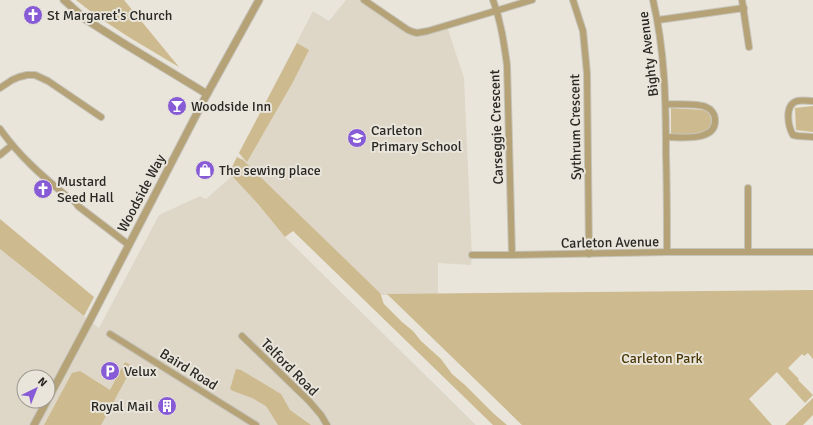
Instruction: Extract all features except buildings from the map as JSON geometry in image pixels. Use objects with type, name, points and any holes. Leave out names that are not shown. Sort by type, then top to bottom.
[{"type":"street","points":[[64,0],[85,19],[122,44],[207,94]]},
{"type":"street","name":"Woodside Way","points":[[56,385],[207,94],[259,0]]},
{"type":"street","points":[[365,0],[402,26],[417,33],[532,0]]},
{"type":"street","name":"Carseggie Crescent","points":[[493,0],[503,36],[507,65],[512,255]]},
{"type":"street","name":"Sythrum Crescent","points":[[573,0],[582,31],[587,72],[589,254]]},
{"type":"street","name":"Bighty Avenue","points":[[653,0],[658,20],[666,104],[667,252]]},
{"type":"street","points":[[742,0],[750,47]]},
{"type":"street","points":[[658,20],[744,8]]},
{"type":"street","points":[[0,88],[19,77],[35,75],[48,81],[101,117]]},
{"type":"street","points":[[813,100],[797,101],[793,103],[788,112],[788,119],[793,135],[813,136]]},
{"type":"street","name":"Bighty Avenue","points":[[666,104],[699,105],[706,107],[713,112],[715,121],[713,130],[706,136],[666,137]]},
{"type":"street","points":[[0,129],[27,162],[78,206],[129,245]]},
{"type":"street","points":[[0,155],[12,145]]},
{"type":"street","points":[[748,188],[748,252]]},
{"type":"street","name":"Carleton Avenue","points":[[472,255],[667,252],[813,252]]},
{"type":"street","name":"Baird Road","points":[[110,334],[256,425]]},
{"type":"street","name":"Telford Road","points":[[242,336],[309,401],[327,425]]},
{"type":"street","name":"Woodside Way","points":[[34,425],[43,409]]},
{"type":"street","name":"Telford Road","points":[[321,415],[323,425]]},
{"type":"shaded area","name":"Carleton Primary School","points":[[346,0],[364,0],[413,32],[447,26],[464,78],[472,257],[471,265],[438,263],[438,294],[381,295],[243,160],[239,153],[313,11],[329,21]]},
{"type":"shaded area","points":[[232,176],[258,204],[285,237],[476,425],[0,425],[0,249],[99,328],[159,215],[200,196],[206,199]]},
{"type":"green space","points":[[76,0],[124,0],[179,67],[113,27]]},
{"type":"green space","points":[[297,43],[309,50],[293,82],[247,162],[239,153]]},
{"type":"green space","points":[[813,106],[813,132],[796,130],[795,108]]},
{"type":"green space","points":[[671,108],[704,110],[710,117],[711,126],[708,130],[697,135],[671,135]]},
{"type":"green space","points":[[237,157],[243,160],[380,293],[384,304],[441,359],[452,374],[507,425],[493,425],[293,231],[285,237],[258,204],[232,176],[234,173],[230,171]]},
{"type":"green space","points":[[0,219],[94,297],[84,316],[0,249]]},
{"type":"green space","name":"Carleton Park","points":[[813,290],[813,359],[808,353],[804,356],[802,354],[788,368],[813,395],[805,403],[777,372],[749,399],[772,425],[522,425],[387,294]]},
{"type":"green space","points":[[125,362],[133,366],[101,425],[44,425],[53,409],[56,409],[56,403],[72,373],[80,371],[110,390]]},
{"type":"green space","points":[[236,369],[241,370],[281,394],[290,410],[311,425],[278,425],[266,406],[252,398],[230,389]]},
{"type":"green space","points":[[813,398],[813,415],[803,425],[785,425]]},
{"type":"place","name":"St Margaret's Church","points":[[33,15]]},
{"type":"place","name":"Woodside Inn","points":[[177,106]]},
{"type":"place","name":"Carleton Primary School","points":[[357,138]]},
{"type":"place","name":"The sewing place","points":[[205,170]]},
{"type":"place","name":"Mustard Seed Hall","points":[[43,189]]},
{"type":"place","name":"Velux","points":[[110,371]]},
{"type":"place","name":"Royal Mail","points":[[167,406]]}]
